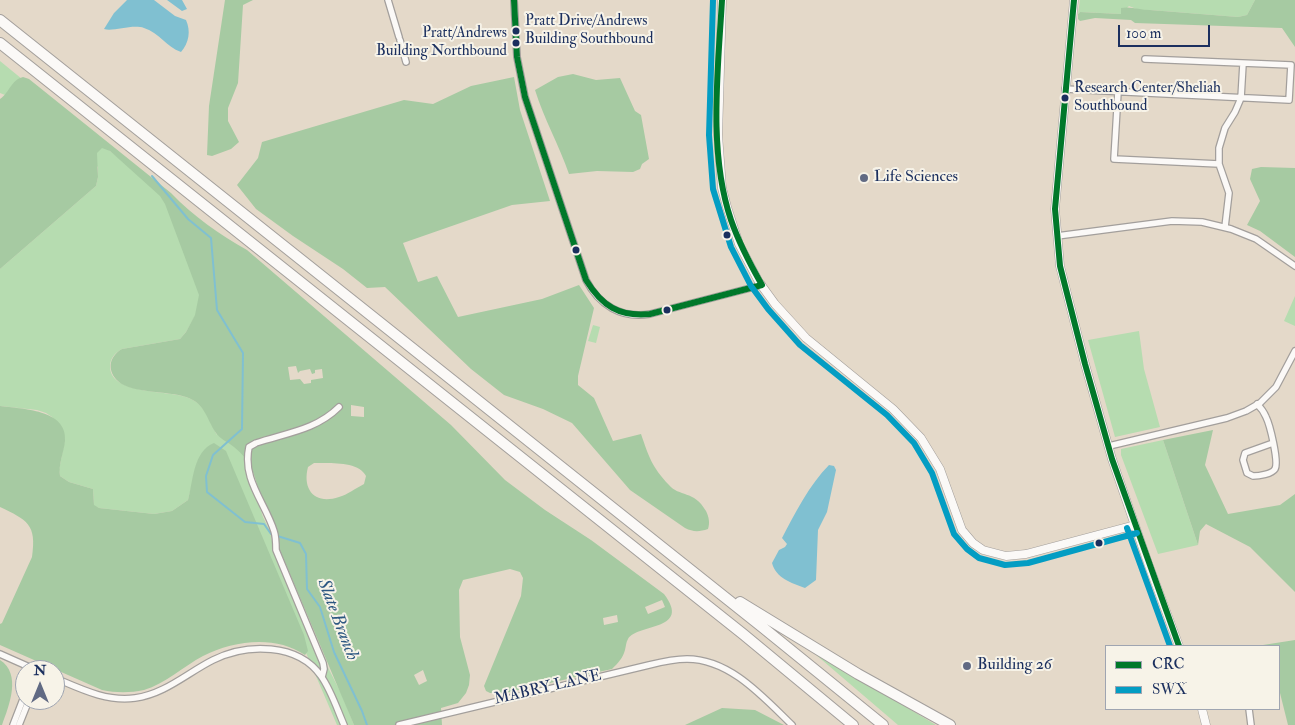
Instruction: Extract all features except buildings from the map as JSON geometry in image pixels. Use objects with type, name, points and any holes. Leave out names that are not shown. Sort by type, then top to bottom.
[{"type":"highway","points":[[0,20],[822,674],[883,725]]},
{"type":"highway","points":[[0,43],[736,629],[853,725]]},
{"type":"highway","points":[[702,579],[858,674],[950,725]]},
{"type":"street","points":[[388,0],[406,62]]},
{"type":"street","points":[[514,0],[517,57],[525,97],[586,280],[594,293],[603,303],[616,311],[639,316],[762,285]]},
{"type":"street","points":[[722,0],[718,135],[720,171],[726,207],[746,258],[762,285],[785,316],[806,338],[893,409],[922,438],[940,469],[962,530],[973,543],[983,550],[1006,556],[1026,554],[1135,525]]},
{"type":"street","points":[[1074,0],[1055,209],[1060,266],[1069,305],[1109,446],[1135,525],[1179,645]]},
{"type":"street","points":[[1065,89],[1289,100],[1291,65],[1145,59]]},
{"type":"street","points":[[1225,227],[1229,193],[1219,164],[1219,148],[1221,138],[1241,98],[1242,64]]},
{"type":"street","points":[[1118,92],[1114,159],[1219,164]]},
{"type":"street","points":[[1057,236],[1178,221],[1202,222],[1225,227],[1256,239],[1295,266]]},
{"type":"street","points":[[1109,446],[1231,417],[1257,404],[1278,385],[1295,351]]},
{"type":"street","points":[[1257,404],[1265,414],[1268,422],[1273,443],[1277,463],[1275,470],[1257,476],[1247,474],[1243,460],[1245,453],[1273,443]]},
{"type":"street","points":[[322,677],[323,664],[276,550],[274,530],[258,497],[246,460],[249,447],[256,443],[310,428],[329,417],[339,407]]},
{"type":"street","points":[[65,682],[111,698],[135,698],[166,689],[231,652],[266,648],[279,650],[305,661],[322,677],[344,725]]},
{"type":"street","points":[[0,654],[15,661]]},
{"type":"street","name":"MABRY LANE","points":[[399,725],[649,665],[686,659],[699,660],[727,670],[763,697],[792,725]]},
{"type":"street","points":[[13,725],[19,710]]},
{"type":"street","points":[[19,725],[25,710]]},
{"type":"street","points":[[1202,710],[1206,725]]},
{"type":"street","points":[[1249,710],[1251,725]]},
{"type":"green space","points":[[225,0],[253,0],[243,5],[238,83],[228,108],[228,121],[239,142],[231,149],[212,156],[207,155],[209,106]]},
{"type":"green space","points":[[1080,0],[1255,0],[1247,15],[1238,17],[1139,10],[1129,6],[1121,14],[1080,12],[1078,14]]},
{"type":"green space","points":[[1255,0],[1295,0],[1295,47],[1282,28],[1135,23],[1131,20],[1095,18],[1080,21],[1078,19],[1080,12],[1121,14],[1121,8],[1238,17],[1247,15]]},
{"type":"green space","points":[[0,61],[160,190],[194,269],[247,466],[263,517],[270,531],[274,551],[313,638],[342,695],[354,725],[337,725],[252,527],[198,461],[188,500],[172,511],[154,514],[99,508],[94,506],[93,489],[69,482],[60,476],[59,470],[65,439],[52,417],[37,410],[0,406],[0,269],[96,186],[98,167],[0,93]],"holes":[[[195,316],[217,435],[204,410],[191,399],[143,390],[120,383],[113,376],[110,367],[113,356],[122,349],[180,339]]]},
{"type":"green space","points":[[573,74],[596,80],[620,78],[635,111],[641,115],[649,159],[642,164],[640,169],[633,172],[597,171],[569,174],[535,90],[558,77]]},
{"type":"green space","points":[[23,77],[29,79],[171,193],[198,217],[247,250],[451,425],[505,480],[664,594],[671,606],[672,614],[668,620],[642,630],[627,640],[622,658],[612,669],[505,693],[490,693],[486,691],[484,686],[521,596],[523,578],[520,572],[510,569],[463,580],[459,590],[460,637],[470,675],[469,685],[466,693],[458,703],[441,708],[442,725],[354,725],[278,546],[253,471],[246,459],[218,435],[197,403],[178,395],[125,386],[112,374],[112,360],[117,352],[122,349],[180,339],[195,315],[199,295],[165,204],[160,196],[110,151],[102,148],[97,153],[98,177],[96,186],[0,269],[0,99],[13,83]],"holes":[[[296,366],[298,373],[310,369],[312,374],[315,373],[315,370],[322,369],[323,378],[311,380],[311,383],[304,384],[300,379],[290,380],[288,367]],[[351,405],[364,407],[364,417],[351,416]],[[314,463],[327,463],[350,465],[362,471],[366,476],[364,484],[348,493],[331,499],[323,499],[312,494],[307,483],[308,467]],[[662,600],[665,607],[648,614],[645,607]],[[617,615],[618,622],[604,625],[603,618]],[[423,670],[427,681],[419,685],[414,675]]]},
{"type":"green space","points":[[514,77],[520,110],[550,201],[512,205],[403,243],[418,282],[437,276],[458,317],[542,299],[579,285],[594,308],[578,376],[578,385],[594,398],[613,441],[641,434],[646,449],[663,479],[673,489],[697,500],[706,511],[709,524],[708,529],[696,531],[685,528],[630,490],[572,423],[543,409],[504,395],[471,369],[385,287],[367,288],[343,269],[256,209],[237,185],[258,158],[262,142],[404,100],[433,104],[471,86]]},
{"type":"green space","points":[[1261,167],[1295,168],[1295,257],[1260,231],[1247,225],[1260,201],[1250,179],[1252,169]]},
{"type":"green space","points":[[1295,296],[1295,326],[1284,321]]},
{"type":"green space","points":[[593,325],[600,327],[596,343],[588,341]]},
{"type":"green space","points":[[1139,331],[1144,369],[1160,427],[1115,437],[1088,340]]},
{"type":"green space","points":[[0,406],[31,410],[42,413],[59,422],[64,430],[65,441],[60,476],[69,482],[93,489],[94,505],[99,508],[154,514],[172,511],[188,500],[198,460],[207,447],[214,443],[226,451],[304,635],[308,651],[305,655],[281,644],[268,642],[241,643],[203,656],[152,687],[139,691],[118,692],[102,690],[65,674],[65,660],[34,660],[0,645],[0,624],[32,557],[33,537],[28,524],[0,507]]},
{"type":"green space","points":[[1213,430],[1205,465],[1228,514],[1280,505],[1295,494],[1295,592],[1250,547],[1206,524],[1200,531],[1198,545],[1163,440]]},
{"type":"green space","points":[[1163,440],[1198,545],[1158,554],[1121,455],[1121,449]]},
{"type":"green space","points":[[1295,640],[1295,725],[1288,725],[1280,693],[1280,645],[1263,645]]},
{"type":"green space","points":[[808,648],[936,725],[898,725]]},
{"type":"green space","points":[[0,660],[11,673],[12,682],[8,709],[2,725],[0,725]]},
{"type":"green space","points":[[722,708],[755,710],[784,725],[685,725]]},
{"type":"water","points":[[127,0],[154,0],[175,16],[186,20],[188,37],[186,45],[181,52],[171,47],[150,30],[144,28],[104,29],[114,13]]},
{"type":"water","points":[[167,0],[182,0],[187,9],[182,11]]},
{"type":"water","points":[[829,465],[834,466],[836,470],[827,512],[818,530],[816,580],[805,588],[789,582],[777,573],[772,563],[779,550],[787,544],[782,538],[809,490]]},
{"type":"waterway","name":"Slate Branch","points":[[152,176],[188,219],[211,238],[217,310],[243,353],[242,429],[213,455],[206,476],[207,492],[245,522],[264,524],[271,534],[300,543],[306,554],[307,589],[320,607],[334,652],[367,725]]},
{"type":"transit line","name":"CRC","points":[[514,0],[517,57],[525,97],[586,280],[598,297],[612,308],[629,314],[650,314],[762,285]]},
{"type":"transit line","name":"SWX","points":[[713,0],[709,135],[713,189],[731,247],[751,286],[768,309],[800,345],[887,415],[914,443],[932,473],[954,534],[967,549],[979,558],[1005,565],[1028,563],[1137,533]]},
{"type":"transit line","name":"CRC","points":[[722,0],[716,111],[719,167],[731,220],[745,253],[762,285]]},
{"type":"transit line","name":"CRC","points":[[1074,0],[1055,209],[1060,266],[1112,459],[1179,645]]},
{"type":"transit line","name":"SWX","points":[[1127,528],[1170,645]]},
{"type":"place","name":"Pratt Drive/Andrews Building Southbound","points":[[516,31]]},
{"type":"place","name":"Pratt/Andrews Building Northbound","points":[[516,43]]},
{"type":"place","name":"Research Center/Sheliah Southbound","points":[[1065,98]]},
{"type":"place","name":"Life Sciences","points":[[864,178]]},
{"type":"place","name":"Building 26","points":[[967,666]]}]
